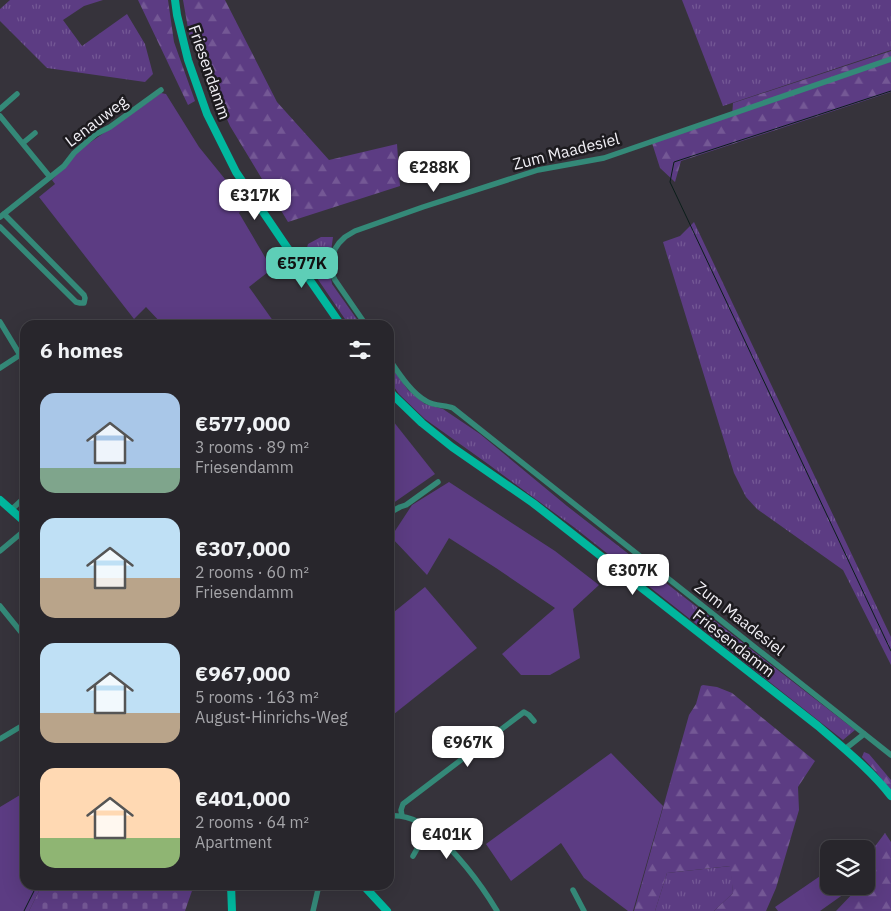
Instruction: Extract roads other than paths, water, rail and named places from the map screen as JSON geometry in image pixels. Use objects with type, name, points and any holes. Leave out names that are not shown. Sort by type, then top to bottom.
[{"type":"main road","name":"Friesendamm","points":[[175,0],[188,60],[206,114],[236,172],[338,320]]},
{"type":"main road","name":"Friesendamm","points":[[394,396],[422,423],[533,503],[845,749],[891,796]]},
{"type":"main road","points":[[0,500],[20,518]]},
{"type":"main road","points":[[231,890],[232,911]]},
{"type":"main road","points":[[367,890],[387,911]]},
{"type":"street","name":"Zum Maadesiel","points":[[363,320],[332,274],[335,249],[345,237],[355,231],[538,170],[604,158],[891,59]]},
{"type":"street","name":"Lenauweg","points":[[2,216],[64,166],[74,153],[96,134],[110,127],[161,90]]},
{"type":"street","points":[[0,109],[17,94]]},
{"type":"street","points":[[0,116],[50,177]]},
{"type":"street","points":[[22,144],[35,133]]},
{"type":"street","points":[[0,227],[76,302],[84,303],[84,295],[2,216]]},
{"type":"street","points":[[0,322],[20,355],[0,368]]},
{"type":"street","name":"Zum Maadesiel","points":[[394,366],[423,400],[453,408],[891,755]]},
{"type":"street","points":[[394,510],[406,505],[438,482]]},
{"type":"street","points":[[11,510],[20,502]]},
{"type":"street","points":[[0,551],[20,534]]},
{"type":"street","points":[[0,606],[20,631]]},
{"type":"street","points":[[402,816],[403,804],[524,712],[534,721]]},
{"type":"street","points":[[0,739],[20,727]]},
{"type":"street","points":[[845,749],[864,734]]},
{"type":"street","points":[[394,816],[402,816],[418,822],[435,834],[454,852],[497,911]]},
{"type":"street","points":[[413,856],[428,830]]},
{"type":"street","points":[[313,911],[318,890]]},
{"type":"street","points":[[573,890],[584,911]]},
{"type":"waterway","points":[[891,91],[674,162],[670,182],[891,651]]},
{"type":"waterway","points":[[24,911],[34,890]]}]
